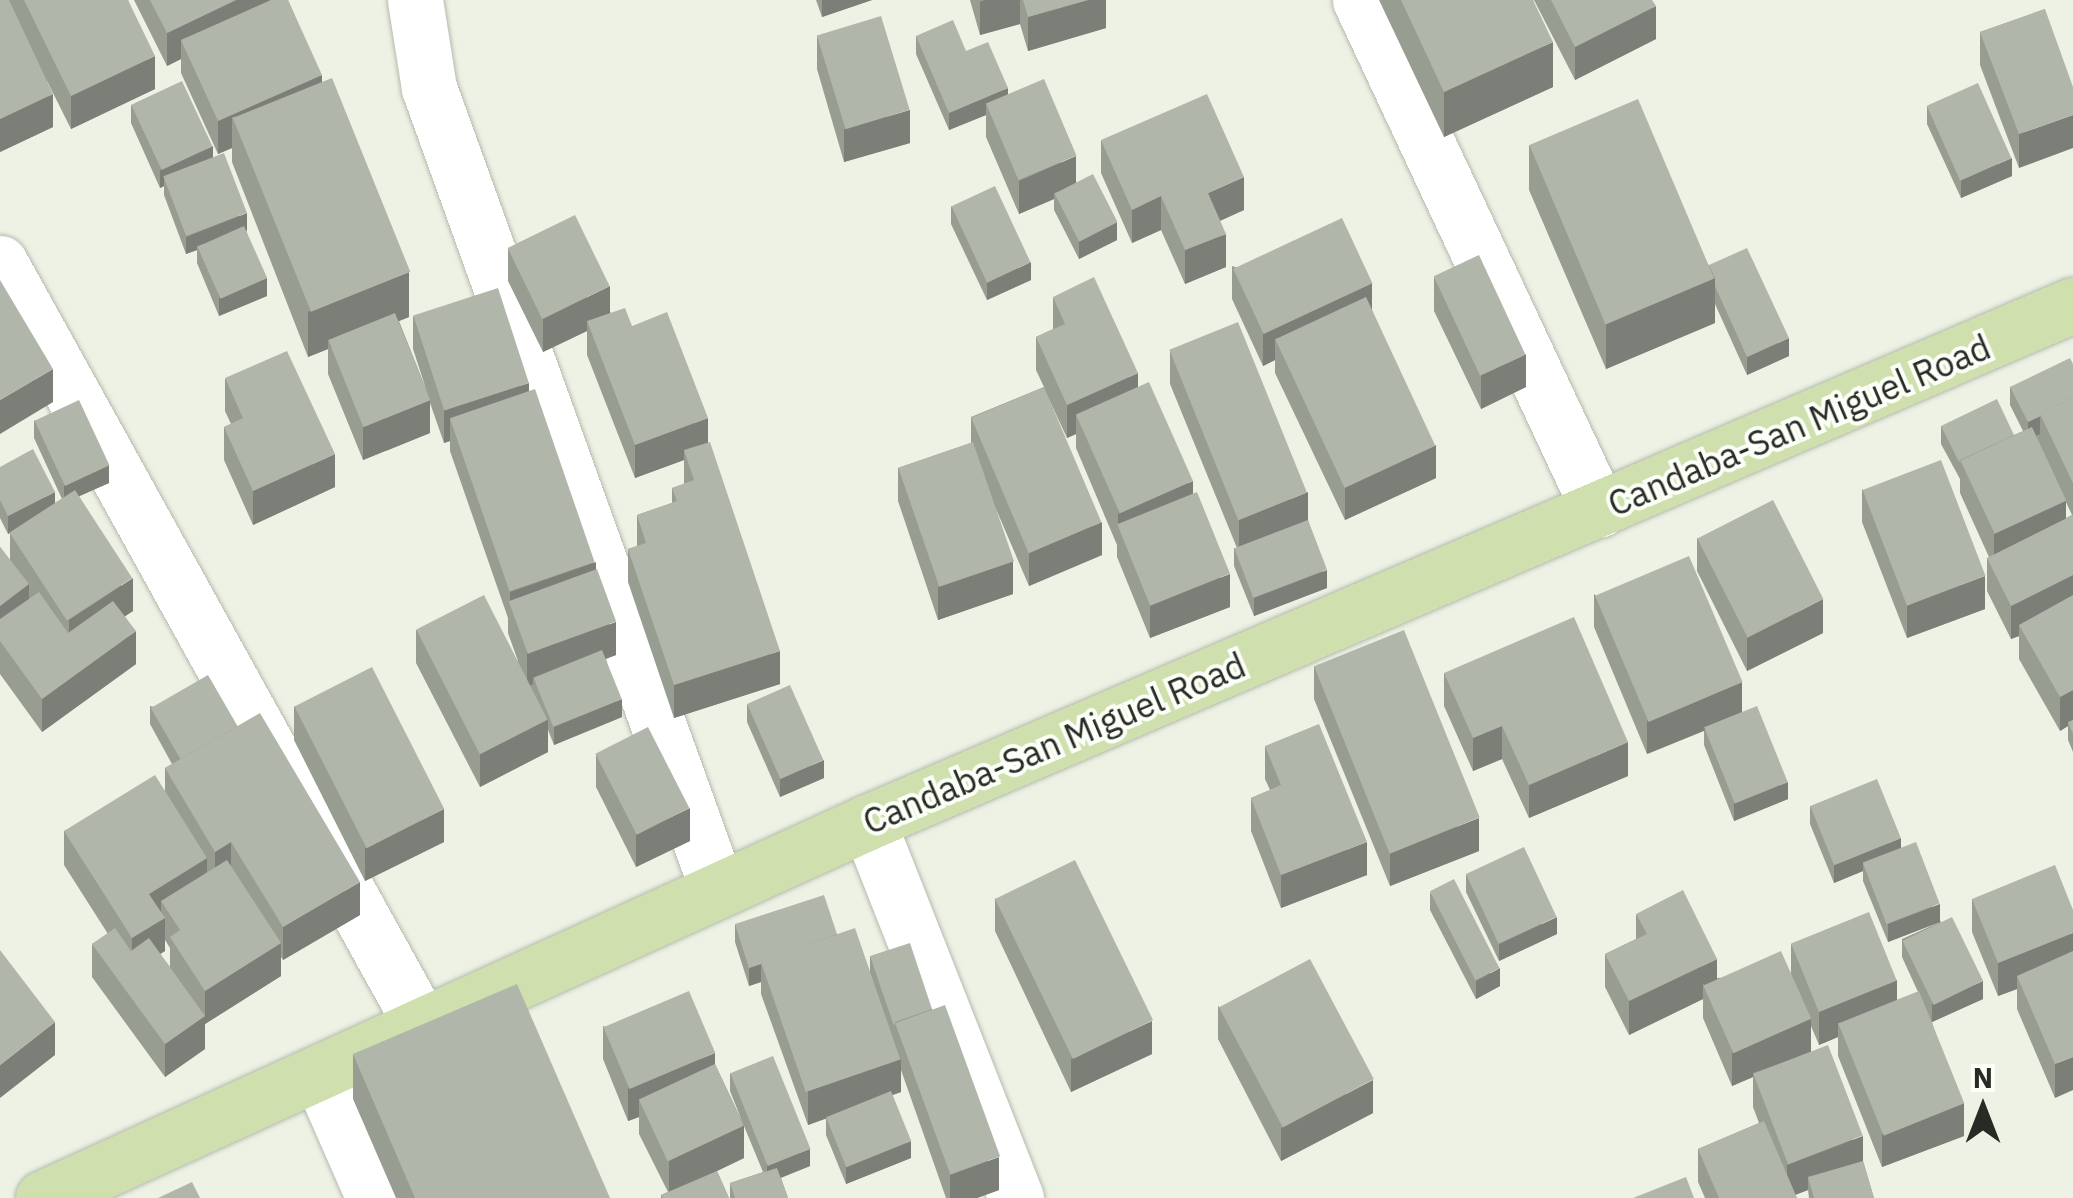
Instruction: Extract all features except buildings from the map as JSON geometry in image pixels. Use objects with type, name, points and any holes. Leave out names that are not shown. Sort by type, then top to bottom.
[{"type":"main road","name":"Candaba-San Miguel Road","points":[[43,1198],[717,888],[2073,305]]},
{"type":"street","points":[[415,0],[429,88],[717,888]]},
{"type":"street","points":[[1360,0],[1599,510]]},
{"type":"street","points":[[0,263],[422,1026]]},
{"type":"street","points":[[868,822],[1016,1198]]},
{"type":"street","points":[[319,1073],[374,1198]]}]
